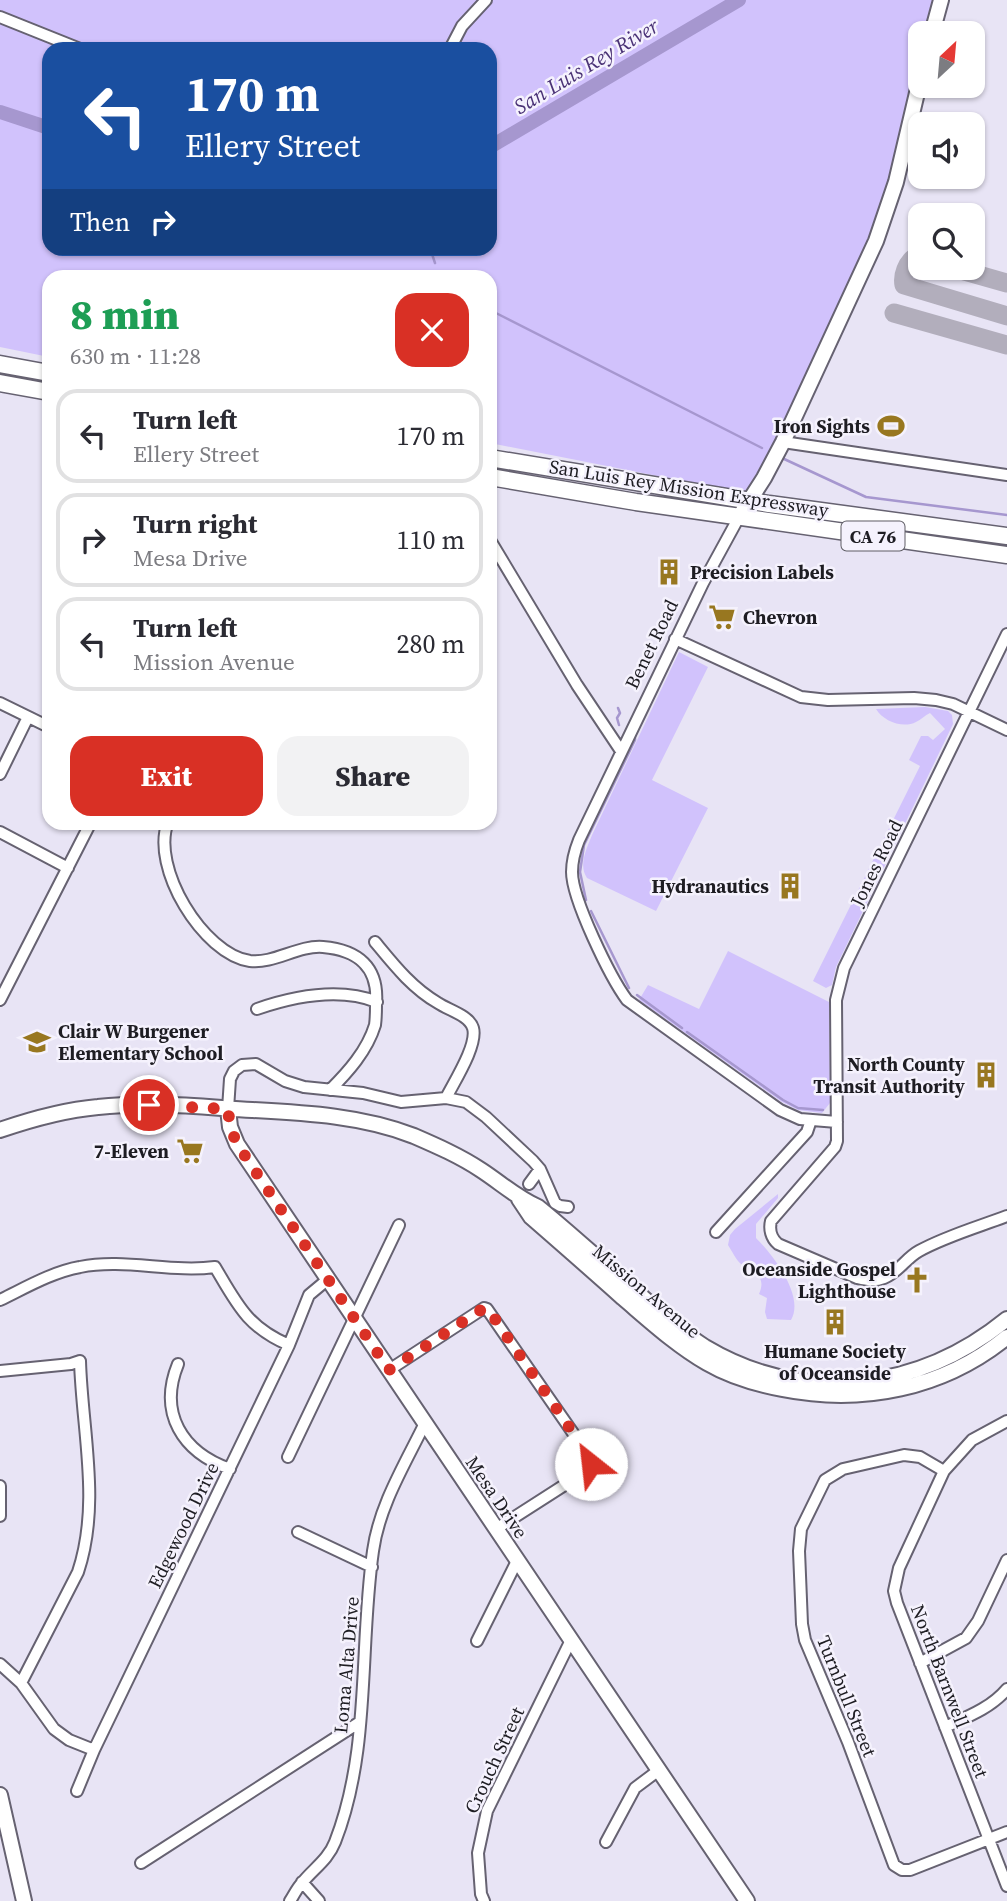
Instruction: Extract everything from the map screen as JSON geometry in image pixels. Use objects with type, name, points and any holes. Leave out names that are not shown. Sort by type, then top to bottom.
[{"type":"highway","points":[[0,364],[42,372]]},
{"type":"highway","points":[[0,383],[42,392]]},
{"type":"highway","name":"San Luis Rey Mission Expressway","points":[[497,459],[750,501],[1007,536]]},
{"type":"highway","name":"San Luis Rey Mission Expressway","points":[[497,478],[739,517],[1007,555]]},
{"type":"main road","points":[[935,21],[941,0]]},
{"type":"main road","name":"Benet Road","points":[[739,517],[783,442],[857,285],[886,216],[916,98]]},
{"type":"main road","name":"Mission Avenue","points":[[0,1130],[48,1116],[98,1107],[140,1105],[333,1116],[395,1130],[428,1142],[464,1160],[518,1198],[538,1207],[675,1326],[704,1346],[733,1362],[782,1377],[816,1383],[848,1383],[901,1375],[963,1350],[1007,1319]]},
{"type":"main road","name":"Mesa Drive","points":[[228,1109],[230,1127],[237,1144],[747,1901]]},
{"type":"main road","name":"Mission Avenue","points":[[518,1198],[531,1217],[663,1332],[708,1364],[761,1385],[821,1396],[853,1397],[907,1389],[968,1364],[1007,1337]]},
{"type":"main road","points":[[0,1795],[24,1901]]},
{"type":"street","points":[[454,42],[462,26],[486,0]]},
{"type":"street","points":[[0,17],[62,42]]},
{"type":"street","points":[[783,442],[1007,475]]},
{"type":"street","name":"Benet Road","points":[[739,517],[675,639],[579,840],[572,871],[575,891],[615,984],[627,1000],[780,1110],[800,1119],[837,1122]]},
{"type":"street","points":[[497,552],[621,751]]},
{"type":"street","name":"Jones Road","points":[[1007,634],[844,968],[836,1000],[835,1147],[771,1221],[769,1227],[778,1244],[869,1281],[900,1269],[914,1254],[930,1245],[1007,1216]]},
{"type":"street","points":[[675,639],[801,697],[914,698],[953,704],[1007,730]]},
{"type":"street","points":[[0,703],[42,724]]},
{"type":"street","points":[[0,774],[28,717]]},
{"type":"street","points":[[0,1000],[87,830]]},
{"type":"street","points":[[164,830],[165,861],[172,884],[192,917],[228,953],[250,961],[298,949],[321,947],[348,951],[371,971],[377,988],[375,1023],[352,1068],[330,1090]]},
{"type":"street","points":[[0,832],[68,868]]},
{"type":"street","points":[[376,942],[405,977],[438,1004],[469,1020],[473,1029],[472,1045],[446,1098]]},
{"type":"street","points":[[257,1009],[290,998],[346,994],[377,1002]]},
{"type":"street","points":[[228,1109],[230,1079],[234,1072],[246,1064],[256,1065],[285,1081],[304,1087],[363,1093],[401,1102],[446,1098],[466,1102],[486,1117],[540,1169],[555,1203],[568,1207]]},
{"type":"street","points":[[716,1232],[807,1132],[811,1120]]},
{"type":"street","points":[[529,1184],[540,1169]]},
{"type":"street","points":[[288,1457],[400,1225]]},
{"type":"street","points":[[0,1300],[44,1278],[80,1267],[124,1264],[215,1267],[255,1326],[268,1336],[289,1345]]},
{"type":"street","name":"Edgewood Drive","points":[[77,1791],[94,1750],[289,1345],[309,1295],[327,1280]]},
{"type":"street","points":[[389,1370],[484,1308],[492,1313],[589,1456],[591,1464],[587,1470],[496,1529]]},
{"type":"street","points":[[0,1371],[80,1361],[91,1507],[84,1554],[78,1572],[21,1683]]},
{"type":"street","points":[[178,1364],[171,1381],[173,1419],[184,1439],[197,1453],[229,1469]]},
{"type":"street","name":"North Barnwell Street","points":[[1007,1420],[972,1440],[944,1471],[895,1582],[897,1603],[1007,1886]]},
{"type":"street","name":"Loma Alta Drive","points":[[290,1901],[302,1882],[325,1860],[334,1844],[345,1812],[356,1759],[372,1567],[378,1526],[387,1500],[425,1423]]},
{"type":"street","name":"Turnbull Street","points":[[944,1471],[920,1457],[904,1455],[843,1469],[825,1479],[801,1529],[799,1551],[802,1624],[805,1640],[848,1742],[894,1865],[902,1870],[909,1870],[989,1839]]},
{"type":"street","points":[[0,1486],[0,1516]]},
{"type":"street","points":[[298,1532],[372,1567]]},
{"type":"street","points":[[920,1663],[966,1638],[978,1621],[1007,1560]]},
{"type":"street","points":[[477,1641],[517,1561]]},
{"type":"street","name":"Crouch Street","points":[[484,1901],[481,1894],[478,1853],[487,1811],[571,1640]]},
{"type":"street","points":[[0,1664],[21,1683],[54,1729],[69,1740],[94,1750]]},
{"type":"street","points":[[945,1727],[980,1711],[1000,1698],[1007,1689]]},
{"type":"street","points":[[141,1863],[359,1722]]},
{"type":"street","points":[[606,1842],[635,1787],[659,1770]]},
{"type":"street","points":[[989,1839],[1007,1832]]},
{"type":"street","points":[[302,1882],[319,1901]]},
{"type":"shaded area","points":[[0,0],[941,0],[935,21],[908,21],[908,98],[916,98],[912,112],[908,112],[908,131],[896,182],[754,495],[497,444],[497,270],[42,270],[42,356],[0,347]]},
{"type":"shaded area","points":[[679,652],[708,667],[652,780],[708,808],[656,911],[587,878],[583,862],[592,835]]},
{"type":"shaded area","points":[[925,707],[948,711],[952,715],[953,724],[836,967],[832,985],[826,988],[813,981],[920,766],[909,760],[921,736],[928,736],[933,740],[945,729],[930,713],[905,725],[888,720],[876,709]]},
{"type":"shaded area","points":[[728,951],[829,1002],[830,1103],[822,1113],[798,1110],[782,1102],[639,1000],[648,985],[699,1009]]},
{"type":"shaded area","points":[[778,1194],[778,1198],[756,1224],[756,1238],[778,1265],[791,1288],[794,1310],[791,1320],[767,1319],[767,1298],[759,1294],[760,1279],[739,1262],[728,1245],[730,1235],[735,1229]]},
{"type":"waterway","name":"San Luis Rey River","points":[[497,143],[739,0]]},
{"type":"waterway","name":"San Luis Rey River","points":[[0,112],[42,126]]},
{"type":"waterway","points":[[433,256],[435,263]]},
{"type":"waterway","points":[[497,314],[762,448]]},
{"type":"waterway","points":[[782,458],[866,497],[1007,515]]},
{"type":"waterway","points":[[618,708],[619,725]]},
{"type":"waterway","points":[[586,900],[580,872],[584,845],[635,740],[635,734]]},
{"type":"waterway","points":[[591,911],[629,988]]},
{"type":"waterway","points":[[637,995],[682,1028]]},
{"type":"waterway","points":[[687,1032],[783,1100],[798,1108],[823,1110]]},
{"type":"taxiway","points":[[908,265],[904,285],[1007,316]]},
{"type":"taxiway","points":[[985,277],[1007,283]]},
{"type":"taxiway","points":[[894,313],[1007,345]]},
{"type":"place","name":"Iron Sights","points":[[891,426]]},
{"type":"place","name":"Precision Labels","points":[[669,572]]},
{"type":"place","name":"Chevron","points":[[722,617]]},
{"type":"place","name":"Hydranautics","points":[[790,886]]},
{"type":"place","name":"Clair W Burgener Elementary School","points":[[37,1042]]},
{"type":"place","name":"North County Transit Authority","points":[[986,1075]]},
{"type":"place","name":"7-Eleven","points":[[190,1151]]},
{"type":"place","name":"Oceanside Gospel Lighthouse","points":[[917,1280]]},
{"type":"place","name":"Humane Society of Oceanside","points":[[835,1322]]},
{"type":"route","points":[[149,1105],[228,1109],[230,1127],[237,1144],[389,1370],[484,1308],[488,1309],[589,1456],[591,1464]]}]
